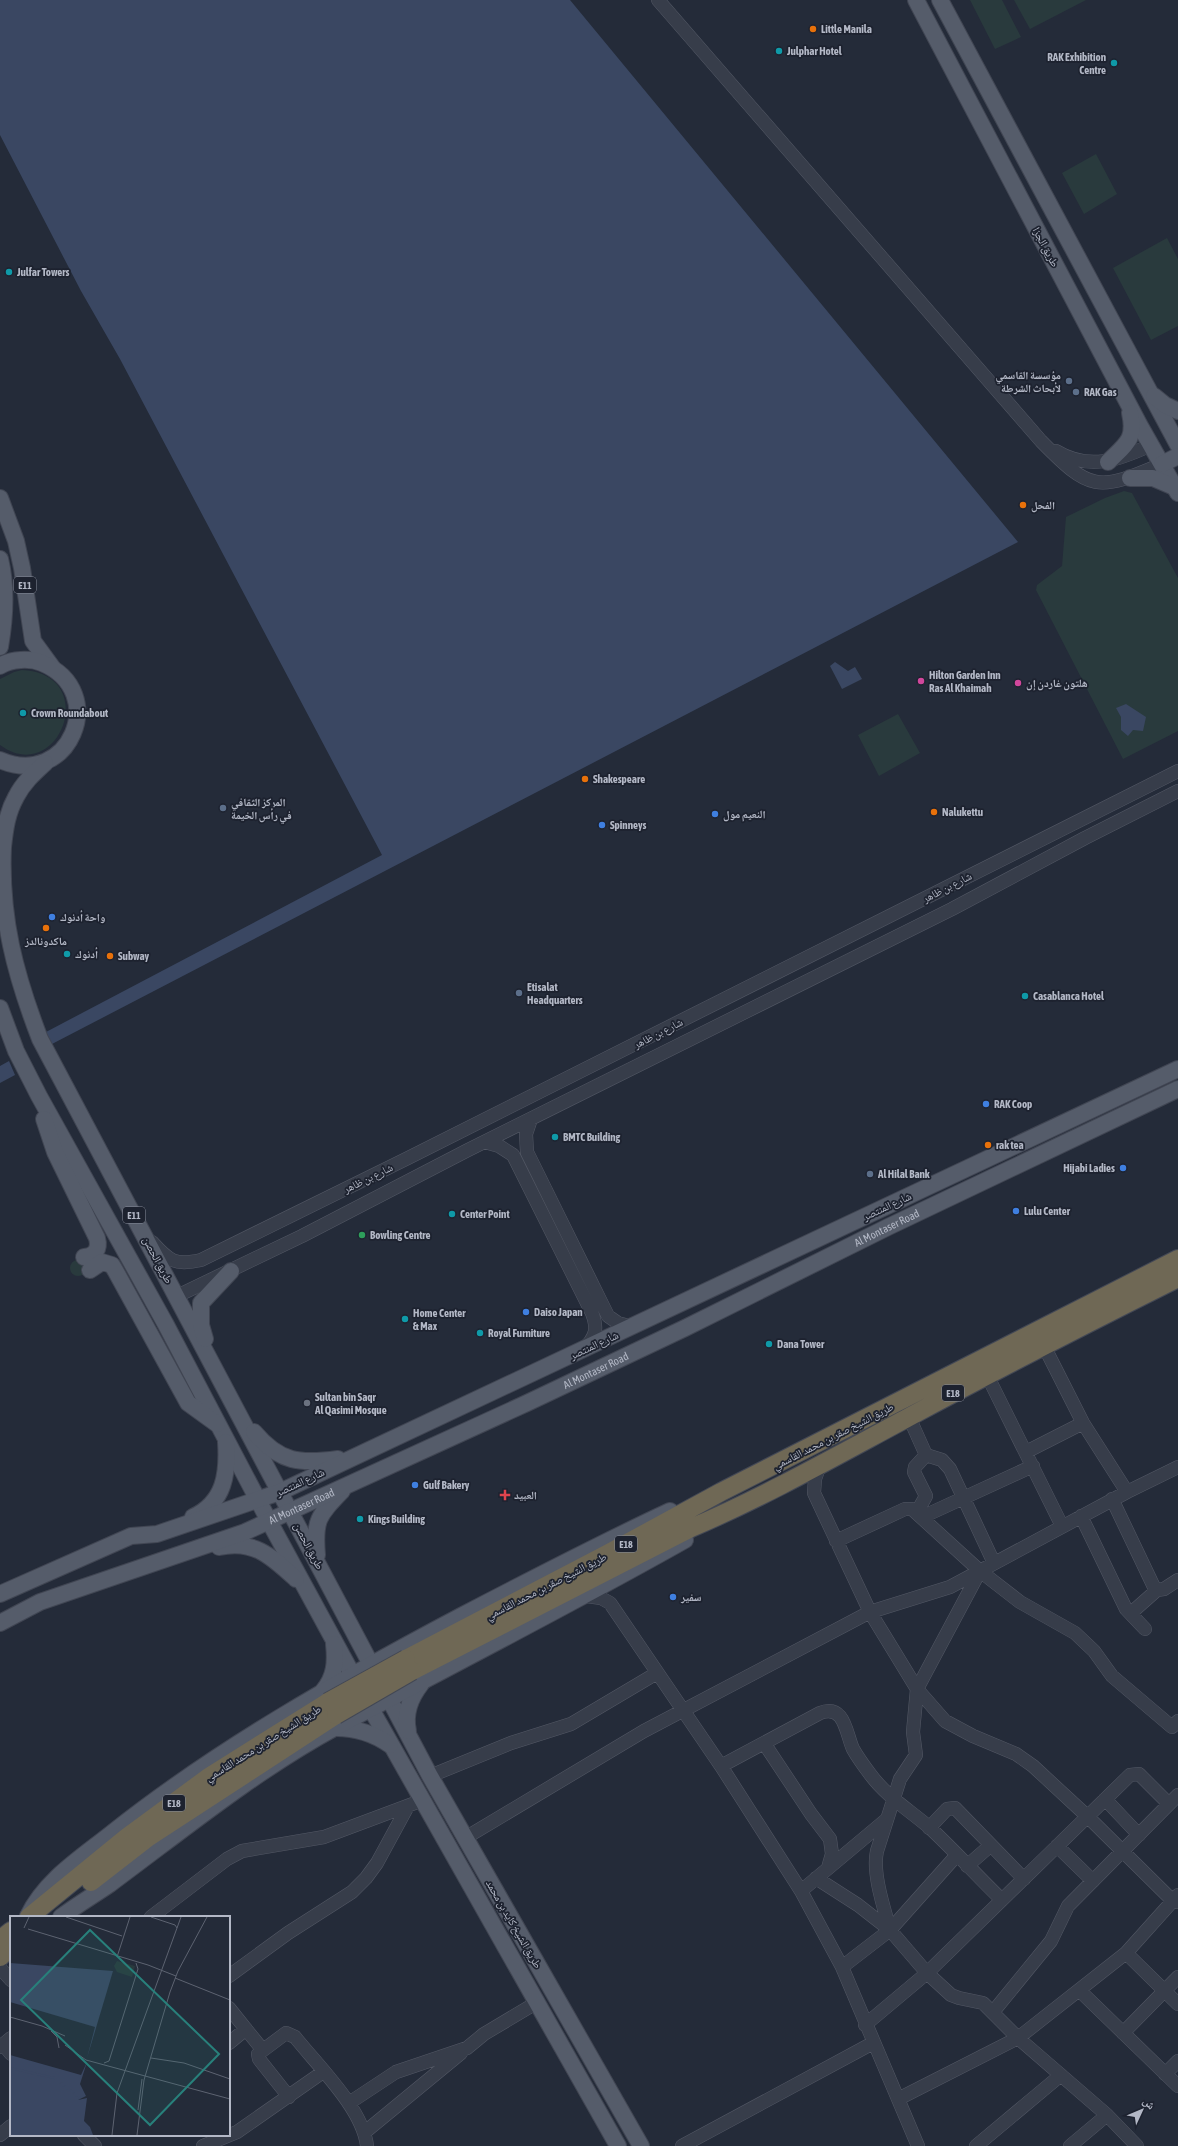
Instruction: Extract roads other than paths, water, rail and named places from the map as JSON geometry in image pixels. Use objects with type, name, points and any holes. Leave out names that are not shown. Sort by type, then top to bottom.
[{"type":"highway","name":"طريق الشيخ صقر بن محمد القاسمي","points":[[29,1916],[127,1837],[210,1776],[721,1492],[1178,1259]]},
{"type":"highway","name":"طريق الشيخ صقر بن محمد القاسمي","points":[[409,1665],[788,1482],[987,1375],[1178,1278]]},
{"type":"highway","name":"طريق الشيخ صقر بن محمد القاسمي","points":[[60,1916],[149,1837],[330,1709]]},
{"type":"highway","points":[[4,1953],[10,1934]]},
{"type":"main road","name":"طريق الجزا","points":[[916,0],[1129,406],[1176,490]]},
{"type":"main road","points":[[940,0],[1149,390],[1176,436],[1151,445]]},
{"type":"main road","points":[[1149,390],[1165,405],[1178,410]]},
{"type":"main road","points":[[1108,462],[1130,438],[1133,428],[1129,406]]},
{"type":"main road","points":[[1162,464],[1178,456]]},
{"type":"main road","points":[[1130,478],[1153,478],[1176,490]]},
{"type":"main road","name":"E11","points":[[0,498],[16,541],[22,568],[33,641],[53,668]]},
{"type":"main road","name":"E11","points":[[0,560],[4,595],[5,623],[0,647]]},
{"type":"main road","points":[[0,666],[20,660],[37,661],[53,668]]},
{"type":"main road","name":"طريق الحصن","points":[[53,668],[72,688],[78,706],[77,724],[71,740],[60,754],[45,763],[29,778],[20,790],[7,818],[1,869],[2,914],[10,954],[22,992],[40,1039],[76,1109],[142,1230],[390,1700]]},
{"type":"main road","points":[[0,760],[12,765],[28,766],[45,763]]},
{"type":"main road","name":"طريق الحصن","points":[[0,1008],[16,1050],[39,1096],[223,1431],[269,1521],[371,1710]]},
{"type":"main road","name":"شارع المنتصر","points":[[0,1594],[131,1536],[158,1534],[280,1492],[1178,1069]]},
{"type":"main road","name":"Al Montaser Road","points":[[0,1622],[40,1602],[169,1558],[269,1521],[656,1342],[895,1224],[1178,1089]]},
{"type":"main road","points":[[39,1096],[51,1141],[99,1243],[94,1254],[87,1263],[102,1262],[112,1265],[188,1403],[223,1431],[227,1470],[218,1496],[202,1513],[158,1534]]},
{"type":"main road","points":[[84,1179],[101,1196],[115,1216],[158,1295],[164,1298],[177,1296]]},
{"type":"main road","points":[[212,1364],[201,1325],[201,1303],[231,1271]]},
{"type":"main road","points":[[239,1414],[261,1440],[285,1458],[296,1462],[312,1463],[354,1457]]},
{"type":"main road","points":[[317,1562],[315,1536],[317,1521],[323,1510],[348,1484]]},
{"type":"main road","points":[[330,1709],[353,1675],[371,1665],[409,1665],[586,1596],[688,1538],[730,1511]]},
{"type":"main road","points":[[169,1558],[231,1544],[255,1548],[269,1555],[305,1587]]},
{"type":"main road","points":[[357,1638],[378,1651],[409,1665]]},
{"type":"main road","points":[[334,1640],[336,1661],[329,1684],[330,1709],[348,1728],[366,1732],[383,1740],[393,1748]]},
{"type":"main road","points":[[330,1709],[371,1710],[390,1700],[409,1665]]},
{"type":"main road","points":[[409,1665],[412,1697],[408,1706],[407,1720],[409,1734]]},
{"type":"main road","name":"طريق الشيخ كايد بن محمد","points":[[390,1700],[430,1776],[641,2146]]},
{"type":"main road","name":"طريق الشيخ كايد بن محمد","points":[[371,1710],[423,1800],[614,2145]]},
{"type":"street","points":[[658,0],[1041,441],[1074,473],[1090,481],[1109,483],[1130,478],[1162,464]]},
{"type":"street","points":[[1041,441],[1060,454],[1075,460],[1091,463],[1108,462],[1120,459],[1151,445]]},
{"type":"street","points":[[1108,462],[1109,483]]},
{"type":"street","name":"شارع بن ظاهر","points":[[142,1230],[167,1259],[186,1264],[201,1260],[406,1160],[1178,771]]},
{"type":"street","name":"شارع بن ظاهر","points":[[177,1296],[231,1271],[531,1118],[1006,881],[1176,790]]},
{"type":"street","points":[[1086,838],[1098,826],[1134,808],[1137,801],[1134,794]]},
{"type":"street","points":[[874,947],[869,937],[871,933],[914,903]]},
{"type":"street","points":[[531,1118],[526,1134],[527,1152],[608,1316],[618,1323],[632,1327]]},
{"type":"street","points":[[485,1142],[499,1146],[513,1155],[592,1313],[595,1328],[593,1339],[583,1350]]},
{"type":"street","points":[[513,1155],[519,1148],[527,1152]]},
{"type":"street","points":[[384,1193],[372,1193],[368,1188],[368,1185],[374,1179],[406,1160]]},
{"type":"street","points":[[592,1313],[602,1314],[606,1310]]},
{"type":"street","points":[[1044,1346],[1083,1423],[1127,1492]]},
{"type":"street","points":[[987,1375],[1062,1526]]},
{"type":"street","points":[[909,1417],[926,1455],[942,1460],[950,1469],[994,1563]]},
{"type":"street","points":[[1026,1452],[1083,1423]]},
{"type":"street","points":[[919,1514],[926,1496],[914,1472],[915,1467],[926,1455]]},
{"type":"street","points":[[820,1465],[815,1478],[814,1494],[870,1612],[918,1690],[945,1721],[973,1736],[1016,1754],[1033,1766],[1123,1852],[1176,1899],[1126,1953],[1080,1991],[1018,2038],[898,2099]]},
{"type":"street","points":[[919,1514],[964,1498],[1033,1466]]},
{"type":"street","points":[[465,1838],[644,1731],[684,1712],[870,1612],[950,1587],[1112,1499],[1178,1467]]},
{"type":"street","points":[[788,1482],[814,1494]]},
{"type":"street","points":[[1112,1499],[1157,1590]]},
{"type":"street","points":[[836,1542],[905,1509],[912,1510],[919,1514],[980,1570],[1020,1602],[1075,1633],[1094,1651],[1112,1676],[1176,1727]]},
{"type":"street","points":[[1081,1516],[1130,1614],[1145,1629]]},
{"type":"street","points":[[890,1930],[883,1907],[876,1857],[892,1798],[900,1779],[916,1755],[913,1732],[918,1690],[980,1570]]},
{"type":"street","points":[[610,1603],[612,1581]]},
{"type":"street","points":[[1130,1614],[1157,1590],[1164,1589],[1176,1583]]},
{"type":"street","points":[[586,1596],[601,1598],[610,1603],[721,1766],[801,1891],[842,1967],[872,2043],[898,2099],[916,2145]]},
{"type":"street","points":[[430,1776],[511,1743],[571,1724],[657,1673]]},
{"type":"street","points":[[721,1766],[820,1713],[828,1710],[837,1713],[844,1720],[850,1741],[862,1763],[892,1798],[929,1828],[1002,1900]]},
{"type":"street","points":[[764,1744],[830,1840],[832,1854],[828,1868]]},
{"type":"street","points":[[865,2025],[927,1973],[1130,1775],[1136,1773],[1174,1800],[1068,1906],[1051,1941],[993,2012]]},
{"type":"street","points":[[1105,1799],[1139,1835]]},
{"type":"street","points":[[153,1916],[227,1859],[242,1851],[324,1837],[423,1800]]},
{"type":"street","points":[[230,1975],[288,1933],[352,1892],[366,1878],[377,1863],[408,1806]]},
{"type":"street","points":[[929,1828],[948,1809],[952,1807],[1024,1879]]},
{"type":"street","points":[[801,1891],[887,1819]]},
{"type":"street","points":[[830,1840],[856,1845]]},
{"type":"street","points":[[967,1866],[991,1845]]},
{"type":"street","points":[[1057,1846],[1093,1881]]},
{"type":"street","points":[[842,1967],[890,1930],[956,1856]]},
{"type":"street","points":[[816,1878],[858,1905],[890,1930],[927,1973],[951,1995],[983,2003],[1018,2038],[1107,2115],[1137,2146]]},
{"type":"street","points":[[4,1953],[10,1976]]},
{"type":"street","points":[[1126,1953],[1178,2004]]},
{"type":"street","points":[[1123,2033],[1178,1977]]},
{"type":"street","points":[[1080,1991],[1178,2086]]},
{"type":"street","points":[[365,2132],[484,2034],[536,2003]]},
{"type":"street","points":[[230,2009],[262,2049]]},
{"type":"street","points":[[230,2043],[246,2029]]},
{"type":"street","points":[[290,2097],[259,2059],[258,2054],[262,2049],[282,2035],[291,2035],[295,2038],[349,2103],[365,2132],[367,2146]]},
{"type":"street","points":[[682,2146],[872,2043]]},
{"type":"street","points":[[349,2103],[396,2072],[467,2048]]},
{"type":"street","points":[[1165,2074],[1178,2060]]},
{"type":"street","points":[[203,2146],[222,2143],[290,2097],[323,2072]]},
{"type":"street","points":[[976,2146],[1061,2075]]},
{"type":"street","points":[[1070,2146],[1107,2115]]},
{"type":"street","points":[[0,2135],[10,2127]]},
{"type":"street","points":[[85,2136],[95,2146]]},
{"type":"water","points":[[0,0],[570,0],[1018,542],[52,1044],[46,1032],[382,855],[120,359],[81,291],[0,135]]},
{"type":"water","points":[[835,662],[848,671],[855,667],[862,679],[842,689],[830,666]]},
{"type":"water","points":[[1126,704],[1146,717],[1143,731],[1133,730],[1128,736],[1121,730],[1121,717],[1116,708]]},
{"type":"water","points":[[9,1061],[15,1075],[0,1083],[0,1066]]},
{"type":"place","name":"Little Manila","points":[[813,29]]},
{"type":"place","name":"Julphar Hotel","points":[[779,51]]},
{"type":"place","name":"RAK Exhibition Centre","points":[[1114,63]]},
{"type":"place","name":"Julfar Towers","points":[[9,272]]},
{"type":"place","name":"مؤسسة القاسمي لأبحاث الشرطة","points":[[1069,381]]},
{"type":"place","name":"RAK Gas","points":[[1076,392]]},
{"type":"place","name":"الفحل","points":[[1023,505]]},
{"type":"place","name":"Hilton Garden Inn Ras Al Khaimah","points":[[921,681]]},
{"type":"place","name":"هلتون غاردن إن","points":[[1018,683]]},
{"type":"place","name":"Crown Roundabout","points":[[23,713]]},
{"type":"place","name":"Shakespeare","points":[[585,779]]},
{"type":"place","name":"المركز الثقافي في رأس الخيمة","points":[[223,808]]},
{"type":"place","name":"Nalukettu","points":[[934,812]]},
{"type":"place","name":"النعيم مول","points":[[715,814]]},
{"type":"place","name":"Spinneys","points":[[602,825]]},
{"type":"place","name":"واحة أدنوك","points":[[52,917]]},
{"type":"place","name":"ماكدونالدز","points":[[46,928]]},
{"type":"place","name":"أدنوك","points":[[67,954]]},
{"type":"place","name":"Subway","points":[[110,956]]},
{"type":"place","name":"Etisalat Headquarters","points":[[519,993]]},
{"type":"place","name":"Casablanca Hotel","points":[[1025,996]]},
{"type":"place","name":"RAK Coop","points":[[986,1104]]},
{"type":"place","name":"BMTC Building","points":[[555,1137]]},
{"type":"place","name":"rak tea","points":[[988,1145]]},
{"type":"place","name":"Hijabi Ladies","points":[[1123,1168]]},
{"type":"place","name":"Al Hilal Bank","points":[[870,1174]]},
{"type":"place","name":"Lulu Center","points":[[1016,1211]]},
{"type":"place","name":"Center Point","points":[[452,1214]]},
{"type":"place","name":"Bowling Centre","points":[[362,1235]]},
{"type":"place","name":"Daiso Japan","points":[[526,1312]]},
{"type":"place","name":"Home Center & Max","points":[[405,1319]]},
{"type":"place","name":"Royal Furniture","points":[[480,1333]]},
{"type":"place","name":"Dana Tower","points":[[769,1344]]},
{"type":"place","name":"Sultan bin Saqr Al Qasimi Mosque","points":[[307,1403]]},
{"type":"place","name":"Gulf Bakery","points":[[415,1485]]},
{"type":"place","name":"العبيد","points":[[505,1495]]},
{"type":"place","name":"Kings Building","points":[[360,1519]]},
{"type":"place","name":"سفير","points":[[673,1597]]}]
